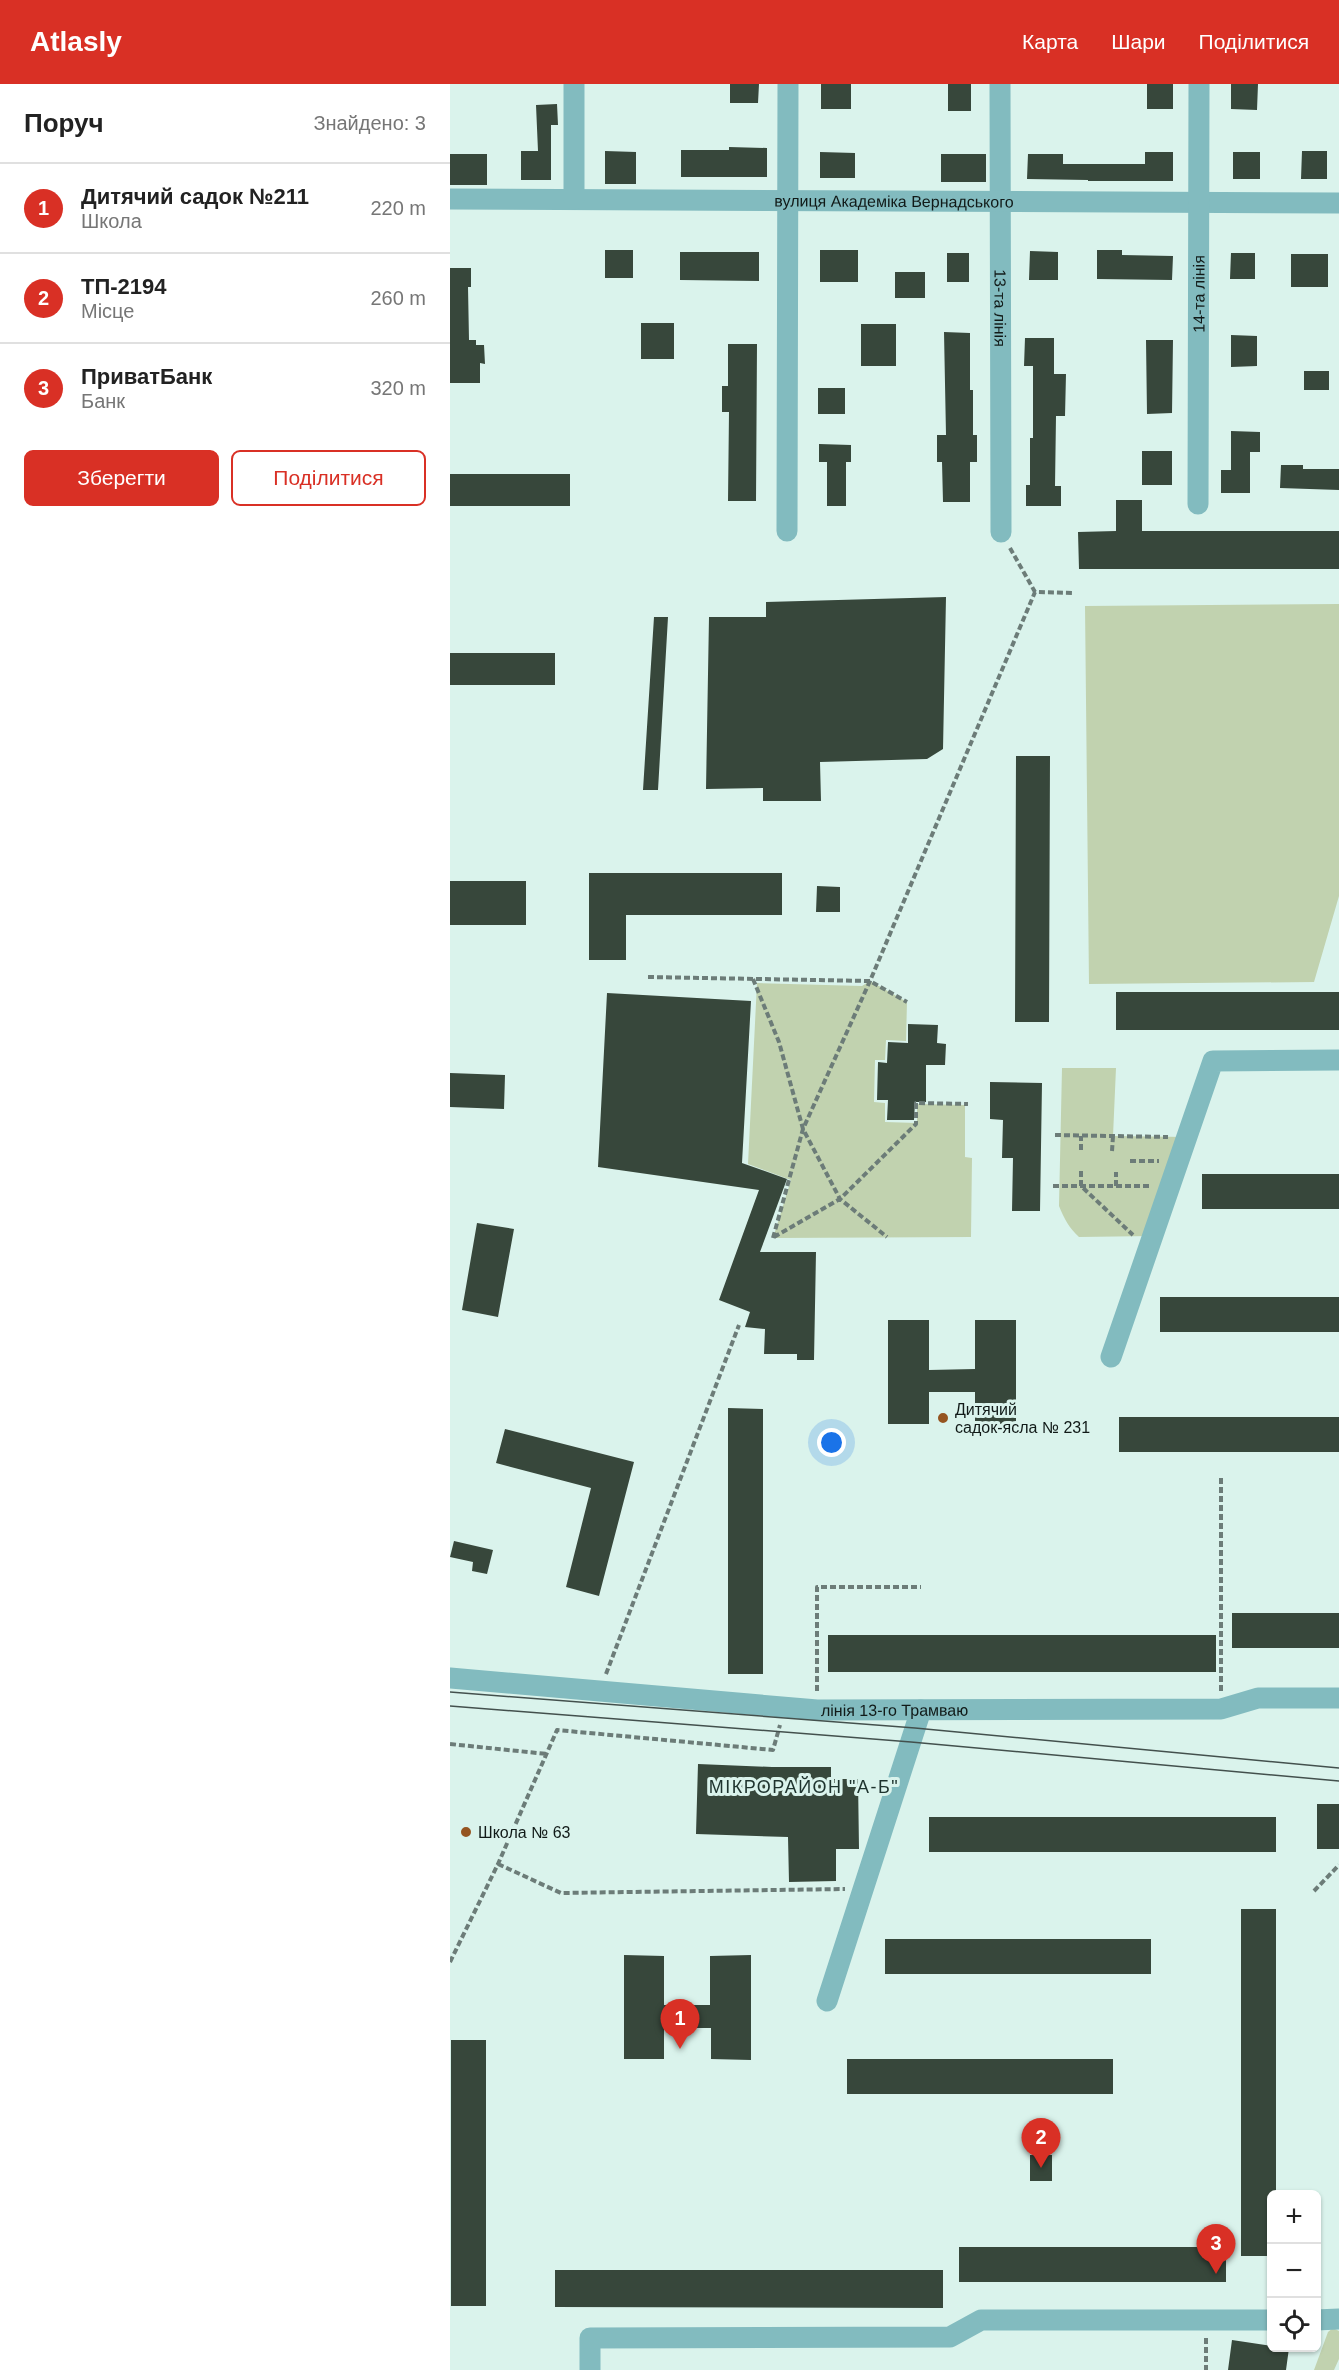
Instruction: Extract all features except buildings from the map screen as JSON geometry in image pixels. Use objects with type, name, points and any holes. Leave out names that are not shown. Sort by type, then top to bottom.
[{"type":"street","points":[[574,84],[574,200]]},
{"type":"street","points":[[787,531],[788,84]]},
{"type":"street","name":"13-та лінія","points":[[1000,84],[1001,532]]},
{"type":"street","name":"14-та лінія","points":[[1198,504],[1199,84]]},
{"type":"street","name":"вулиця Академіка Вернадського","points":[[450,199],[1339,203]]},
{"type":"street","points":[[1111,1358],[1213,1061],[1339,1060]]},
{"type":"street","name":"лінія 13-го Трамваю","points":[[450,1678],[817,1710],[1221,1710],[1258,1698],[1339,1698]]},
{"type":"street","points":[[827,2001],[921,1710]]},
{"type":"street","points":[[1321,2320],[1339,2319]]},
{"type":"street","points":[[590,2370],[590,2338],[950,2337],[981,2320],[1267,2320]]},
{"type":"path","points":[[1001,532],[1035,592]]},
{"type":"path","points":[[1035,592],[1074,593]]},
{"type":"path","points":[[968,1104],[916,1103],[916,1124],[840,1199],[773,1238],[803,1129],[870,981],[1035,592]]},
{"type":"path","points":[[648,977],[870,981],[907,1002]]},
{"type":"path","points":[[753,979],[778,1042],[803,1129],[840,1199],[887,1237]]},
{"type":"path","points":[[1055,1136],[1187,1137]]},
{"type":"path","points":[[1081,1136],[1081,1150]]},
{"type":"path","points":[[1112,1151],[1113,1136]]},
{"type":"path","points":[[1130,1161],[1179,1161]]},
{"type":"path","points":[[1082,1171],[1081,1186],[1134,1237]]},
{"type":"path","points":[[1116,1172],[1116,1186]]},
{"type":"path","points":[[1053,1186],[1170,1186]]},
{"type":"path","points":[[600,1691],[739,1325]]},
{"type":"path","points":[[1221,1478],[1221,1710]]},
{"type":"path","points":[[817,1710],[817,1587],[921,1587]]},
{"type":"path","points":[[450,1962],[498,1864],[557,1730],[773,1750],[785,1707]]},
{"type":"path","points":[[450,1744],[547,1754]]},
{"type":"path","points":[[498,1864],[561,1893],[863,1888]]},
{"type":"path","points":[[1314,1891],[1339,1865]]},
{"type":"path","points":[[1206,2320],[1206,2370]]},
{"type":"green space","points":[[1339,604],[1339,896],[1314,982],[1089,984],[1085,606]]},
{"type":"green space","points":[[870,981],[907,1002],[906,1041],[886,1040],[885,1060],[875,1060],[874,1102],[885,1103],[885,1122],[917,1123],[917,1104],[965,1105],[965,1157],[972,1158],[971,1237],[773,1238],[791,1180],[748,1164],[757,983],[862,986]]},
{"type":"green space","points":[[1062,1068],[1116,1068],[1113,1136],[1187,1137],[1153,1236],[1079,1237],[1065,1219],[1059,1206]]},
{"type":"green space","points":[[1333,2328],[1339,2331],[1339,2359],[1334,2370],[1314,2370],[1321,2352],[1328,2332]]},
{"type":"tram line","points":[[450,1692],[915,1728],[1339,1768]]},
{"type":"tram line","points":[[450,1706],[911,1742],[1339,1781]]},
{"type":"place","name":"Дитячий садок-ясла № 231","points":[[943,1418]]},
{"type":"place","name":"Школа № 63","points":[[466,1832]]},
{"type":"place","name":"Дитячий садок №211","points":[[680,2049]]},
{"type":"place","name":"ТП-2194","points":[[1041,2168]]},
{"type":"place","name":"ПриватБанк","points":[[1216,2274]]},
{"type":"district","name":"МІКРОРАЙОН \"А-Б\"","points":[[804,1787]]}]
